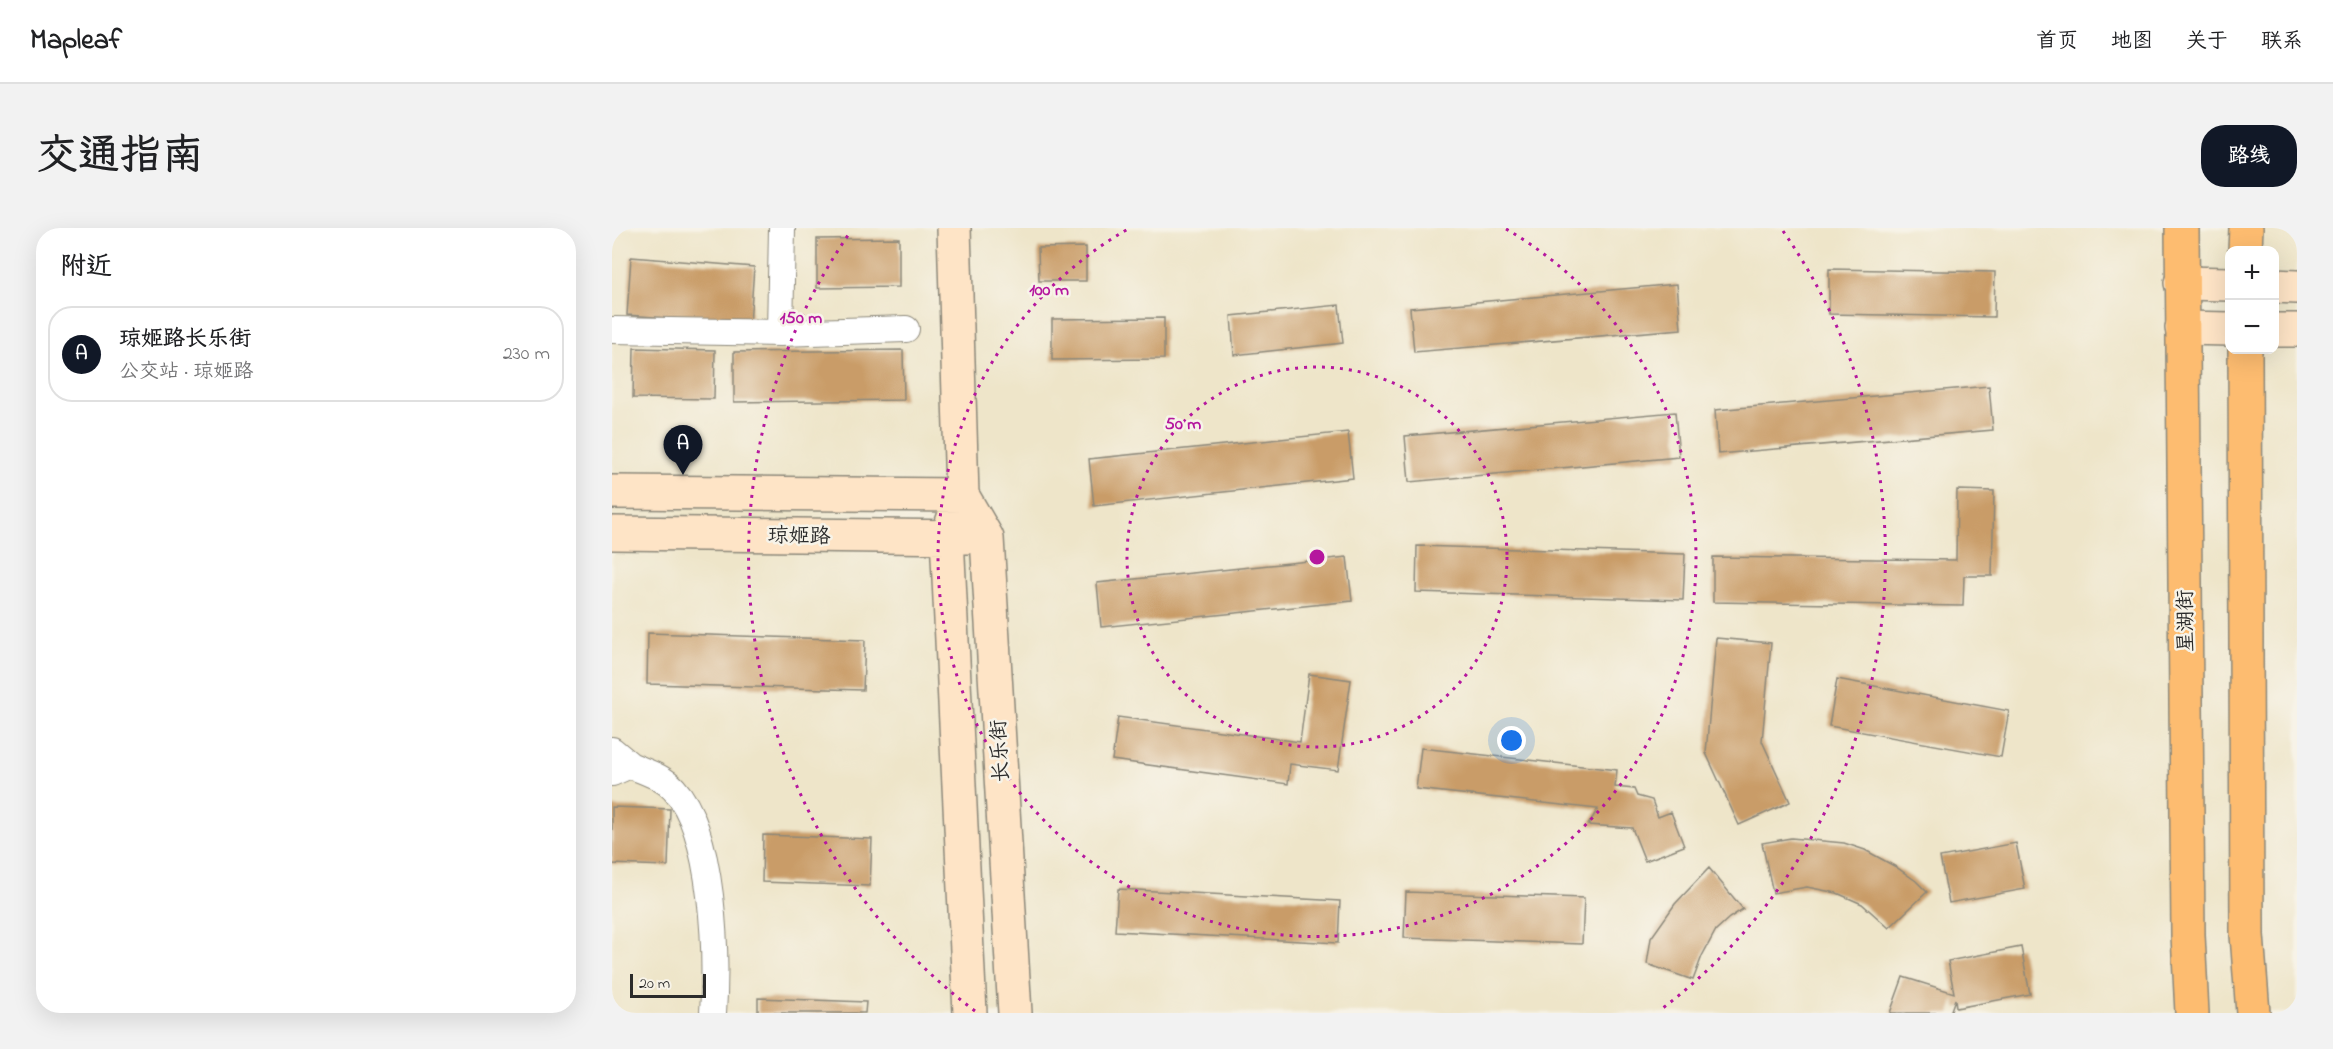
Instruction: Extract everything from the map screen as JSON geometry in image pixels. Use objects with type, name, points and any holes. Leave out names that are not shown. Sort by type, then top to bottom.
[{"type":"main road","name":"长乐街","points":[[954,228],[962,495],[947,537],[970,1013]]},
{"type":"main road","name":"星湖街","points":[[2182,228],[2188,935],[2192,1013]]},
{"type":"main road","points":[[2245,246],[2246,228]]},
{"type":"main road","points":[[2181,283],[2225,284]]},
{"type":"main road","points":[[2279,286],[2297,287]]},
{"type":"main road","points":[[2182,328],[2225,329]]},
{"type":"main road","points":[[2279,330],[2297,330]]},
{"type":"main road","points":[[2245,354],[2247,935],[2253,1013]]},
{"type":"main road","name":"琼姬路","points":[[612,492],[962,495]]},
{"type":"main road","name":"长乐街","points":[[962,495],[987,538],[1015,1013]]},
{"type":"main road","name":"琼姬路","points":[[612,533],[987,538]]},
{"type":"street","points":[[780,333],[782,228]]},
{"type":"street","points":[[612,330],[780,333],[906,328]]},
{"type":"street","points":[[618,763],[660,777],[672,787],[686,804],[700,840],[712,914],[713,1013]]},
{"type":"building","points":[[899,238],[899,287],[817,288],[817,239]]},
{"type":"building","points":[[1086,247],[1086,281],[1039,281],[1038,248]]},
{"type":"building","points":[[631,257],[754,267],[750,324],[627,315]]},
{"type":"building","points":[[1829,269],[1995,272],[1994,317],[1829,314]]},
{"type":"building","points":[[1677,284],[1681,329],[1414,352],[1410,308]]},
{"type":"building","points":[[1339,305],[1343,343],[1234,355],[1231,316]]},
{"type":"building","points":[[1164,318],[1164,359],[1052,360],[1052,319]]},
{"type":"building","points":[[634,348],[715,350],[714,399],[633,398]]},
{"type":"building","points":[[903,350],[904,400],[734,402],[734,352]]},
{"type":"building","points":[[1989,386],[1993,430],[1718,454],[1715,410]]},
{"type":"building","points":[[1675,412],[1679,457],[1409,482],[1405,436]]},
{"type":"building","points":[[1348,432],[1353,478],[1094,506],[1089,459]]},
{"type":"building","points":[[1957,490],[1994,491],[1992,576],[1964,576],[1963,606],[1713,602],[1713,557],[1956,560]]},
{"type":"building","points":[[1417,546],[1685,554],[1683,600],[1416,592]]},
{"type":"building","points":[[1347,557],[1352,601],[1101,627],[1097,583]]},
{"type":"building","points":[[648,633],[865,640],[863,690],[647,684]]},
{"type":"building","points":[[1716,638],[1771,643],[1762,741],[1790,802],[1739,825],[1706,753]]},
{"type":"building","points":[[1309,674],[1351,680],[1338,770],[1290,764],[1288,784],[1112,760],[1118,717],[1300,742]]},
{"type":"building","points":[[1837,679],[2009,711],[2001,757],[1829,726]]},
{"type":"building","points":[[1421,748],[1617,770],[1615,787],[1634,789],[1637,796],[1652,800],[1658,817],[1671,812],[1684,846],[1645,861],[1632,828],[1588,825],[1598,809],[1416,789]]},
{"type":"building","points":[[612,807],[670,809],[668,866],[612,864]]},
{"type":"building","points":[[763,835],[872,839],[870,886],[762,882]]},
{"type":"building","points":[[1791,838],[1844,843],[1865,850],[1896,867],[1927,892],[1889,928],[1862,904],[1837,893],[1807,887],[1773,893],[1762,843]]},
{"type":"building","points":[[2016,843],[2025,889],[1949,903],[1940,857]]},
{"type":"building","points":[[1709,868],[1743,909],[1716,930],[1702,956],[1693,980],[1647,964],[1651,938],[1675,904]]},
{"type":"building","points":[[1118,889],[1340,901],[1338,943],[1115,931]]},
{"type":"building","points":[[1406,892],[1584,898],[1582,944],[1404,938]]},
{"type":"building","points":[[2021,947],[2030,994],[1956,1008],[1955,999],[1950,1013],[1890,1013],[1903,977],[1954,993],[1948,961]]},
{"type":"building","points":[[758,998],[866,1002],[865,1013],[758,1013]]},
{"type":"place","name":"琼姬路长乐街","points":[[683,475]]}]
